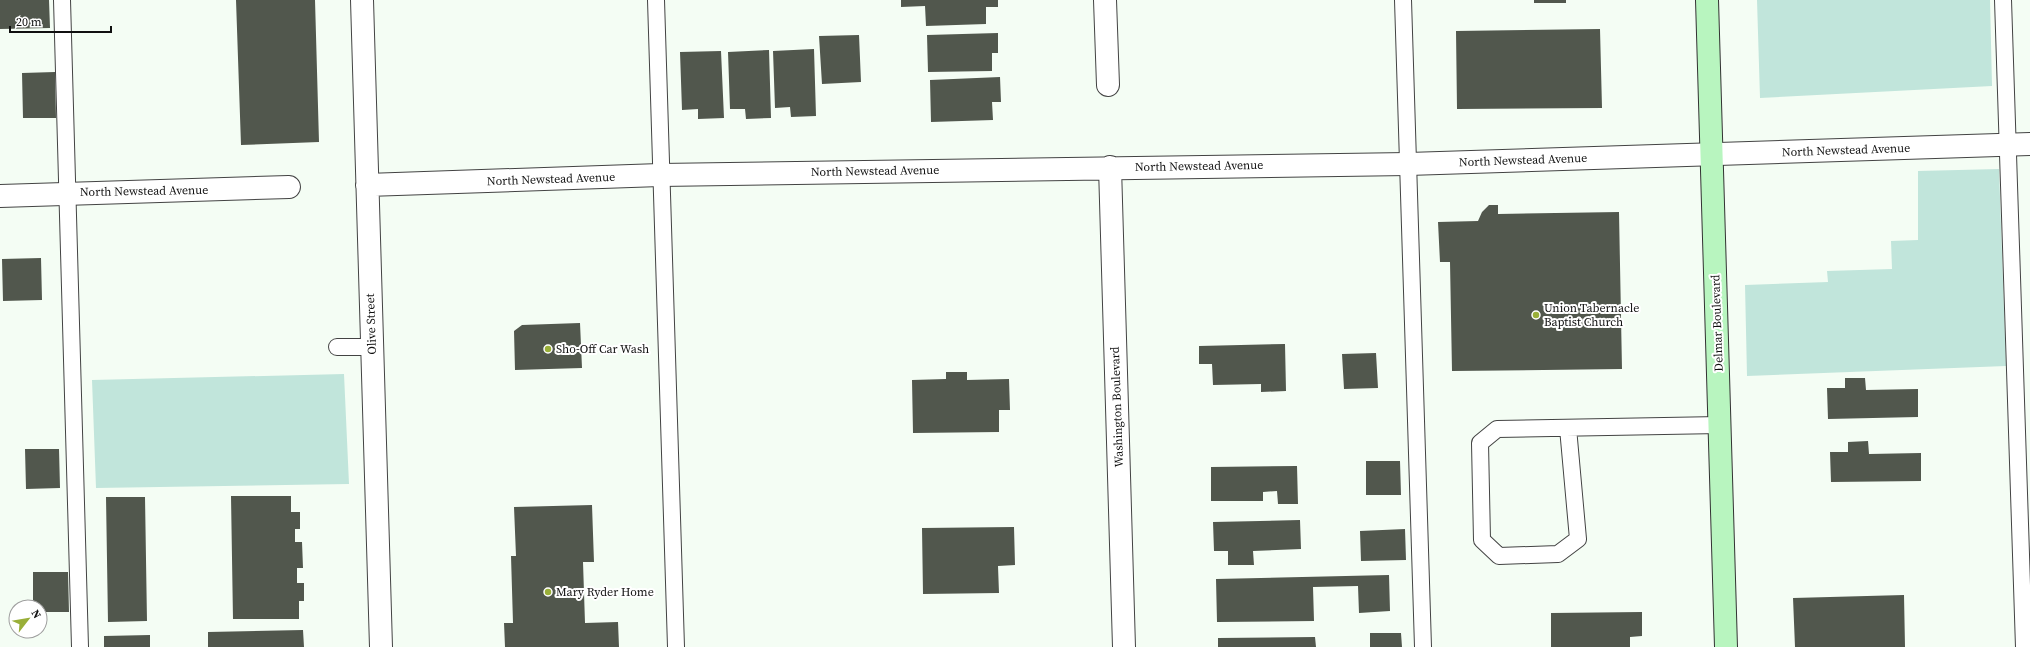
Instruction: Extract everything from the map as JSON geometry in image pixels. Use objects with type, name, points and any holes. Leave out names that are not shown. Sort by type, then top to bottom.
[{"type":"main road","name":"Delmar Boulevard","points":[[1707,0],[1726,647]]},
{"type":"street","name":"Olive Street","points":[[362,0],[381,647]]},
{"type":"street","points":[[1105,0],[1108,85]]},
{"type":"street","name":"North Newstead Avenue","points":[[367,185],[660,175],[1110,167],[1408,164],[2030,144]]},
{"type":"street","name":"Washington Boulevard","points":[[1110,167],[1124,647]]},
{"type":"street","name":"North Newstead Avenue","points":[[0,196],[68,192],[288,187]]},
{"type":"lane","points":[[62,0],[80,647]]},
{"type":"lane","points":[[656,0],[660,175],[676,647]]},
{"type":"lane","points":[[1403,0],[1423,647]]},
{"type":"lane","points":[[2003,0],[2024,647]]},
{"type":"lane","points":[[337,347],[372,348]]},
{"type":"lane","points":[[1568,428],[1578,539],[1558,554],[1499,556],[1482,540],[1480,443],[1497,429],[1720,425]]},
{"type":"shaded area","points":[[1757,0],[1990,0],[1992,86],[1760,98]]},
{"type":"shaded area","points":[[1999,169],[2006,366],[1747,376],[1745,285],[1828,282],[1827,271],[1892,269],[1891,241],[1918,240],[1918,171]]},
{"type":"shaded area","points":[[344,374],[349,484],[96,488],[92,380]]},
{"type":"building","points":[[0,0],[49,0],[50,28],[0,29]]},
{"type":"building","points":[[236,0],[315,0],[319,142],[241,145]]},
{"type":"building","points":[[901,0],[998,0],[998,7],[986,7],[986,24],[926,26],[925,6],[901,7]]},
{"type":"building","points":[[1534,0],[1566,0],[1566,3],[1534,3]]},
{"type":"building","points":[[1600,29],[1602,108],[1457,109],[1456,31]]},
{"type":"building","points":[[998,33],[998,53],[992,53],[992,71],[928,72],[927,35]]},
{"type":"building","points":[[859,35],[861,82],[822,84],[819,36]]},
{"type":"building","points":[[814,49],[816,116],[791,117],[790,107],[775,108],[773,51]]},
{"type":"building","points":[[769,50],[771,118],[746,119],[745,109],[730,109],[728,52]]},
{"type":"building","points":[[721,51],[724,118],[698,119],[698,109],[682,110],[680,52]]},
{"type":"building","points":[[55,72],[56,118],[23,118],[22,73]]},
{"type":"building","points":[[1000,77],[1001,102],[992,102],[993,120],[931,122],[930,80]]},
{"type":"building","name":"Union Tabernacle Baptist Church","points":[[1489,205],[1498,205],[1498,214],[1619,212],[1622,369],[1452,371],[1450,262],[1440,262],[1438,222],[1478,221],[1482,212]]},
{"type":"building","points":[[41,258],[42,300],[3,301],[2,259]]},
{"type":"building","name":"Sho-Off Car Wash","points":[[580,323],[582,368],[515,370],[514,331],[522,325]]},
{"type":"building","points":[[1285,344],[1286,391],[1261,392],[1261,384],[1213,385],[1212,364],[1199,364],[1199,346]]},
{"type":"building","points":[[1376,353],[1378,388],[1344,389],[1342,354]]},
{"type":"building","points":[[946,372],[967,372],[967,380],[1009,379],[1010,410],[999,410],[999,432],[913,433],[912,380],[946,379]]},
{"type":"building","points":[[1845,378],[1865,378],[1866,390],[1918,389],[1918,417],[1828,419],[1827,388],[1845,388]]},
{"type":"building","points":[[1868,441],[1869,454],[1921,453],[1921,481],[1831,482],[1830,452],[1848,452],[1848,442]]},
{"type":"building","points":[[25,449],[59,449],[60,488],[26,489]]},
{"type":"building","points":[[1366,461],[1400,461],[1401,495],[1366,495]]},
{"type":"building","points":[[1297,466],[1298,504],[1278,504],[1277,491],[1263,492],[1263,501],[1211,501],[1211,467]]},
{"type":"building","points":[[231,496],[291,496],[291,512],[300,512],[300,529],[295,529],[295,542],[302,542],[303,568],[297,568],[297,583],[304,583],[304,601],[299,601],[299,619],[233,619]]},
{"type":"building","points":[[106,497],[145,497],[147,621],[108,622]]},
{"type":"building","name":"Mary Ryder Home","points":[[592,505],[594,562],[583,562],[585,623],[618,622],[619,647],[505,647],[504,623],[513,623],[511,556],[516,556],[514,507]]},
{"type":"building","points":[[1300,520],[1301,549],[1253,551],[1254,565],[1228,565],[1228,551],[1214,551],[1213,522]]},
{"type":"building","points":[[1014,527],[1015,565],[998,566],[999,593],[923,594],[922,528]]},
{"type":"building","points":[[1405,529],[1406,560],[1361,561],[1360,531]]},
{"type":"building","points":[[33,572],[68,572],[69,612],[48,612],[48,599],[33,599]]},
{"type":"building","points":[[1389,575],[1390,611],[1359,613],[1358,586],[1313,587],[1314,621],[1217,622],[1216,579]]},
{"type":"building","points":[[1904,595],[1905,647],[1795,647],[1793,598]]},
{"type":"building","points":[[1642,612],[1642,636],[1630,637],[1630,647],[1551,647],[1551,613]]},
{"type":"building","points":[[303,630],[304,647],[208,647],[208,632]]},
{"type":"building","points":[[1370,633],[1401,633],[1402,647],[1370,647]]},
{"type":"building","points":[[150,635],[150,647],[104,647],[104,636]]},
{"type":"building","points":[[1315,637],[1316,647],[1218,647],[1218,638]]},
{"type":"place","name":"Union Tabernacle Baptist Church","points":[[1536,315]]},
{"type":"place","name":"Sho-Off Car Wash","points":[[548,349]]},
{"type":"place","name":"Mary Ryder Home","points":[[548,592]]}]
